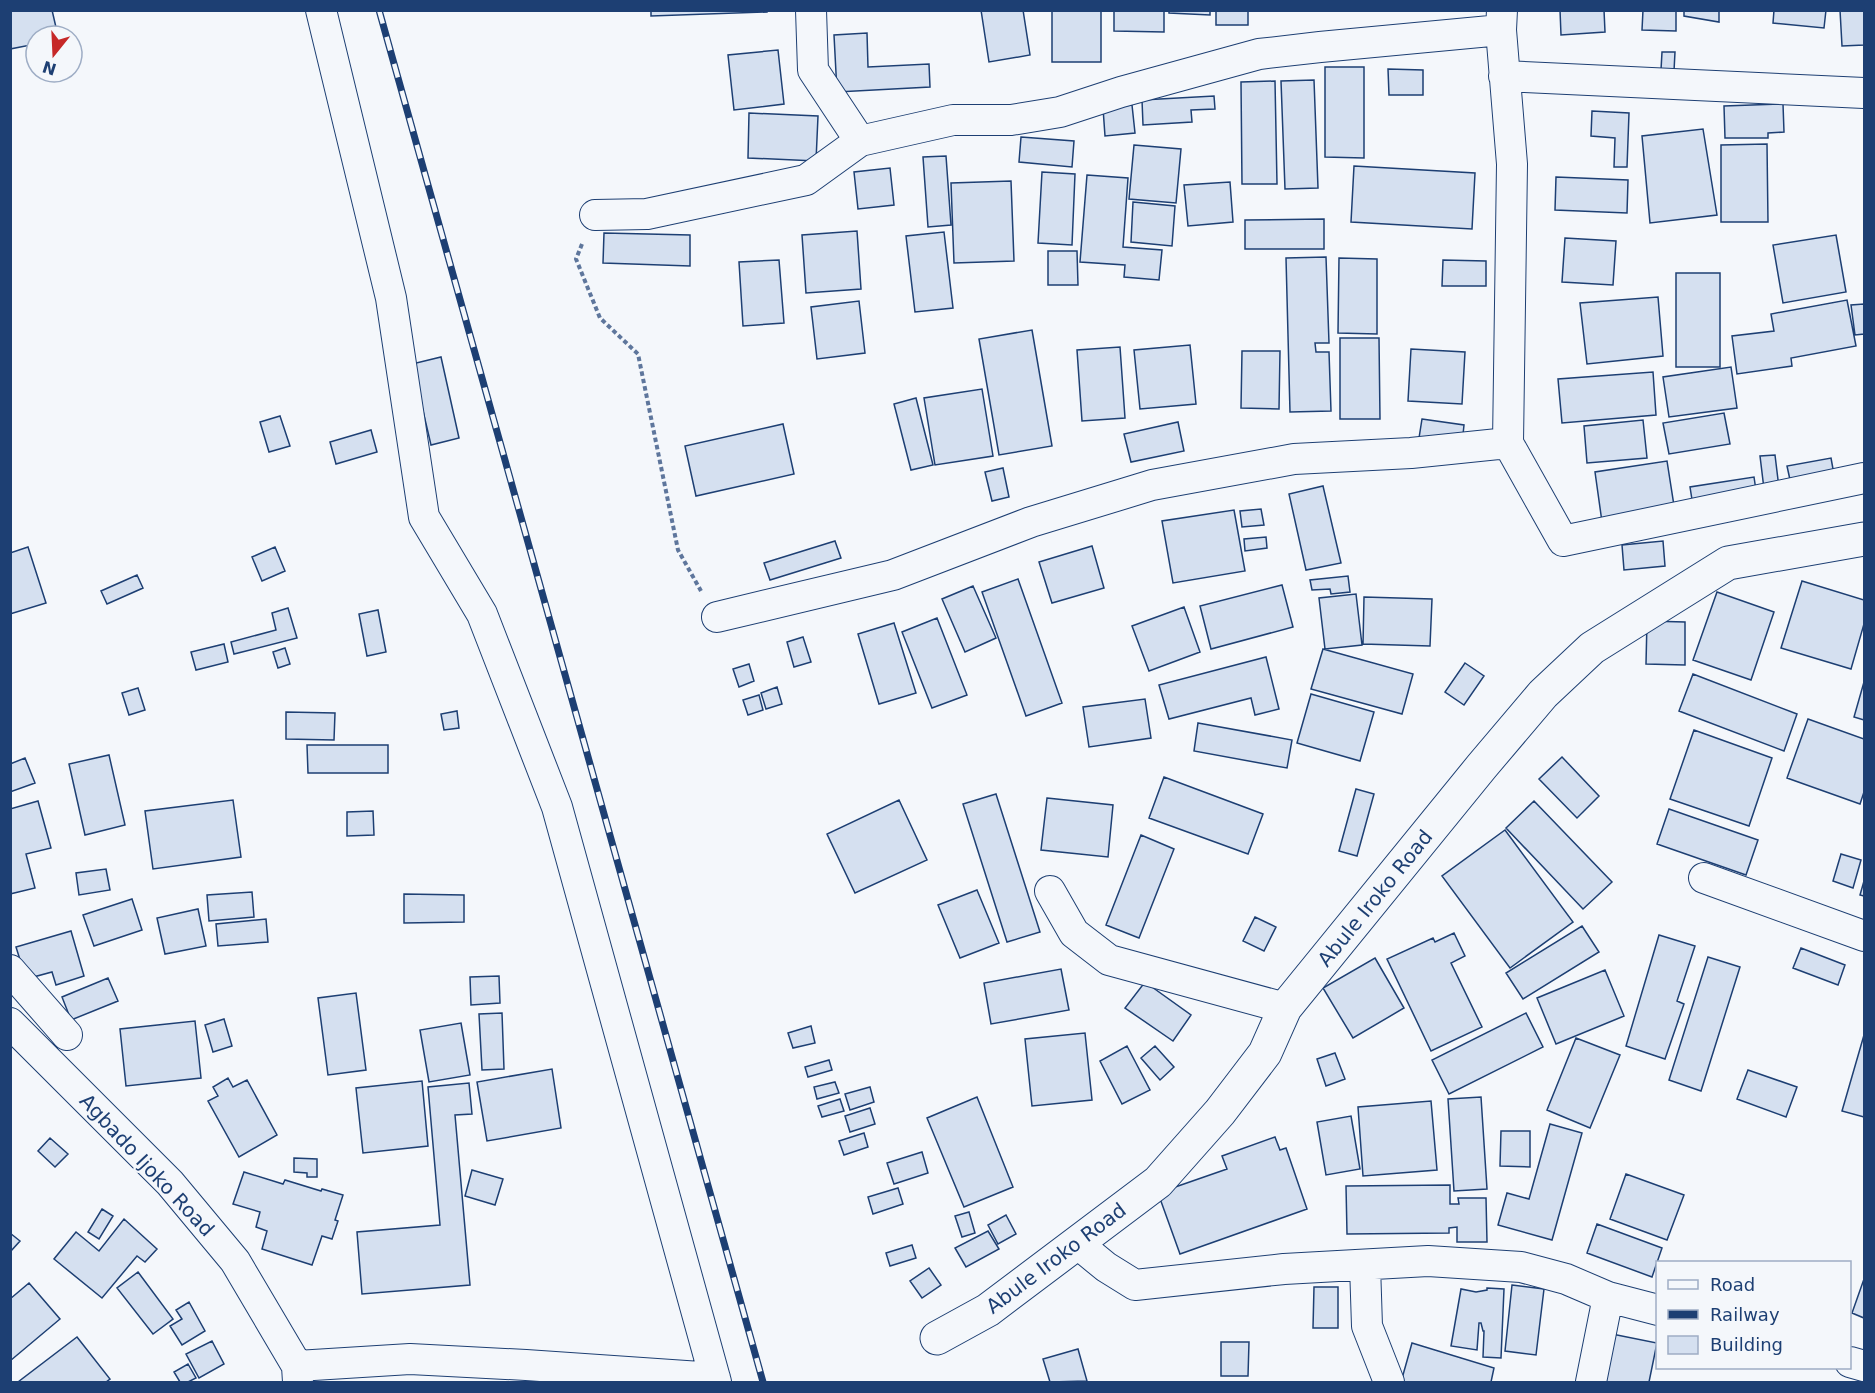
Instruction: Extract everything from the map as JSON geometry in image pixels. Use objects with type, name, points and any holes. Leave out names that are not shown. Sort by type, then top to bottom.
[{"type":"street","points":[[297,1374],[410,1359],[526,1365],[715,1380],[558,807],[482,615],[424,517],[391,298],[321,10]]},
{"type":"street","points":[[811,10],[813,70],[860,141]]},
{"type":"street","points":[[595,215],[647,214],[807,180],[860,141],[953,120],[1011,120],[1060,112],[1121,92],[1259,54],[1502,20],[1504,76],[1512,164],[1508,443],[1563,542],[1864,478]]},
{"type":"street","points":[[1504,76],[1864,93]]},
{"type":"street","points":[[717,618],[894,575],[1031,522],[1152,485],[1294,459],[1411,453],[1508,443]]},
{"type":"street","name":"Abule Iroko Road","points":[[937,1338],[988,1310],[1158,1182],[1220,1112],[1264,1053],[1285,1008],[1543,694],[1592,648],[1728,563],[1864,539]]},
{"type":"street","points":[[1704,878],[1864,936]]},
{"type":"street","points":[[1050,891],[1074,933],[1109,960],[1285,1008]]},
{"type":"street","points":[[10,970],[67,1035]]},
{"type":"street","name":"Agbado Ijoko Road","points":[[10,1023],[178,1192],[236,1261],[297,1374]]},
{"type":"street","points":[[1078,1244],[1106,1267],[1136,1285],[1284,1269],[1428,1262],[1521,1267],[1566,1279],[1608,1297],[1656,1309]]},
{"type":"street","points":[[1365,1265],[1367,1326],[1389,1383]]},
{"type":"street","points":[[1591,1383],[1608,1297]]},
{"type":"path","points":[[595,215],[576,259],[600,318],[638,354],[678,550],[717,618]]},
{"type":"building","points":[[10,10],[52,10],[55,24],[24,24],[24,46],[10,49]]},
{"type":"building","points":[[651,10],[767,10],[767,12],[651,16]]},
{"type":"building","points":[[981,10],[1023,10],[1030,55],[989,62]]},
{"type":"building","points":[[1052,10],[1101,10],[1101,62],[1052,62]]},
{"type":"building","points":[[1114,10],[1164,10],[1164,32],[1114,31]]},
{"type":"building","points":[[1169,10],[1210,10],[1210,15],[1169,13]]},
{"type":"building","points":[[1216,10],[1248,10],[1248,25],[1216,25]]},
{"type":"building","points":[[1560,10],[1604,10],[1605,32],[1561,35]]},
{"type":"building","points":[[1643,10],[1676,10],[1676,31],[1642,30]]},
{"type":"building","points":[[1684,10],[1719,10],[1719,22],[1684,16]]},
{"type":"building","points":[[1774,10],[1826,10],[1824,28],[1773,23]]},
{"type":"building","points":[[1840,10],[1864,10],[1864,45],[1842,46]]},
{"type":"building","points":[[867,33],[868,67],[929,64],[930,87],[837,92],[834,35]]},
{"type":"building","points":[[778,50],[784,104],[734,110],[728,55]]},
{"type":"building","points":[[1662,52],[1675,52],[1674,71],[1661,70]]},
{"type":"building","points":[[1325,67],[1364,67],[1364,158],[1325,157]]},
{"type":"building","points":[[1388,69],[1423,70],[1423,95],[1389,95]]},
{"type":"building","points":[[1314,80],[1318,188],[1285,189],[1281,81]]},
{"type":"building","points":[[1275,81],[1277,184],[1242,184],[1241,82]]},
{"type":"building","points":[[1214,96],[1215,109],[1191,110],[1192,122],[1143,125],[1142,100]]},
{"type":"building","points":[[1783,104],[1784,132],[1768,133],[1768,138],[1725,138],[1724,106]]},
{"type":"building","points":[[1132,105],[1135,133],[1105,136],[1103,108]]},
{"type":"building","points":[[1592,111],[1629,113],[1627,167],[1614,167],[1615,138],[1591,136]]},
{"type":"building","points":[[749,113],[818,116],[816,161],[748,158]]},
{"type":"building","points":[[1703,129],[1717,215],[1650,223],[1642,136]]},
{"type":"building","points":[[1021,137],[1074,141],[1072,167],[1019,162]]},
{"type":"building","points":[[1767,144],[1768,222],[1721,222],[1721,145]]},
{"type":"building","points":[[1134,145],[1181,149],[1176,203],[1129,199]]},
{"type":"building","points":[[946,156],[951,225],[928,227],[923,157]]},
{"type":"building","points":[[1354,166],[1475,173],[1472,229],[1351,222]]},
{"type":"building","points":[[890,168],[894,205],[858,209],[854,172]]},
{"type":"building","points":[[1042,172],[1075,174],[1072,245],[1038,243]]},
{"type":"building","points":[[1087,175],[1128,178],[1123,247],[1162,250],[1159,280],[1124,277],[1125,265],[1080,262]]},
{"type":"building","points":[[1556,177],[1628,180],[1627,213],[1555,210]]},
{"type":"building","points":[[1011,181],[1014,261],[954,263],[951,183]]},
{"type":"building","points":[[1230,182],[1233,222],[1188,226],[1184,185]]},
{"type":"building","points":[[1133,202],[1175,206],[1172,246],[1131,242]]},
{"type":"building","points":[[1324,219],[1324,249],[1245,249],[1245,220]]},
{"type":"building","points":[[857,231],[861,289],[806,293],[802,235]]},
{"type":"building","points":[[944,232],[953,308],[915,312],[906,236]]},
{"type":"building","points":[[604,233],[690,235],[690,266],[603,263]]},
{"type":"building","points":[[1836,235],[1846,292],[1783,303],[1773,245]]},
{"type":"building","points":[[1565,238],[1616,241],[1613,285],[1562,282]]},
{"type":"building","points":[[1048,251],[1077,251],[1078,285],[1048,285]]},
{"type":"building","points":[[1326,257],[1329,343],[1315,343],[1316,352],[1329,352],[1331,411],[1290,412],[1286,258]]},
{"type":"building","points":[[1339,258],[1377,259],[1377,334],[1338,333]]},
{"type":"building","points":[[779,260],[784,323],[743,326],[739,262]]},
{"type":"building","points":[[1443,260],[1486,261],[1486,286],[1442,286]]},
{"type":"building","points":[[1676,273],[1720,273],[1720,367],[1676,367]]},
{"type":"building","points":[[1658,297],[1663,356],[1587,364],[1580,303]]},
{"type":"building","points":[[1847,300],[1856,346],[1791,358],[1792,366],[1737,374],[1732,336],[1774,331],[1771,314]]},
{"type":"building","points":[[859,301],[865,353],[817,359],[811,307]]},
{"type":"building","points":[[1864,304],[1864,334],[1855,335],[1851,305]]},
{"type":"building","points":[[1032,330],[1052,446],[999,455],[979,339]]},
{"type":"building","points":[[1340,338],[1379,338],[1380,419],[1340,419]]},
{"type":"building","points":[[1190,345],[1196,404],[1140,409],[1134,350]]},
{"type":"building","points":[[1120,347],[1125,418],[1082,421],[1077,350]]},
{"type":"building","points":[[1411,349],[1465,352],[1462,404],[1408,401]]},
{"type":"building","points":[[1242,351],[1280,351],[1279,409],[1241,408]]},
{"type":"building","points":[[441,357],[459,438],[431,445],[412,364]]},
{"type":"building","points":[[1731,367],[1737,408],[1669,417],[1663,377]]},
{"type":"building","points":[[1653,372],[1656,415],[1562,423],[1558,379]]},
{"type":"building","points":[[982,389],[993,456],[935,465],[924,398]]},
{"type":"building","points":[[916,398],[933,465],[911,470],[894,404]]},
{"type":"building","points":[[1724,413],[1730,444],[1669,454],[1663,423]]},
{"type":"building","points":[[280,416],[290,446],[269,452],[260,422]]},
{"type":"building","points":[[1422,419],[1464,425],[1462,444],[1419,438]]},
{"type":"building","points":[[1643,420],[1647,458],[1587,463],[1584,426]]},
{"type":"building","points":[[1178,422],[1184,451],[1131,462],[1124,434]]},
{"type":"building","points":[[783,424],[794,474],[696,496],[685,446]]},
{"type":"building","points":[[371,430],[377,452],[336,464],[330,442]]},
{"type":"building","points":[[1775,455],[1779,488],[1764,489],[1760,456]]},
{"type":"building","points":[[1831,458],[1835,480],[1792,489],[1787,466]]},
{"type":"building","points":[[1667,461],[1675,512],[1602,522],[1595,472]]},
{"type":"building","points":[[1003,468],[1009,497],[992,501],[985,472]]},
{"type":"building","points":[[1754,477],[1757,497],[1693,506],[1690,487]]},
{"type":"building","points":[[1323,486],[1341,563],[1306,570],[1289,494]]},
{"type":"building","points":[[1261,509],[1264,525],[1242,527],[1240,511]]},
{"type":"building","points":[[1234,510],[1245,571],[1173,583],[1162,521]]},
{"type":"building","points":[[1266,537],[1267,548],[1245,551],[1244,539]]},
{"type":"building","points":[[835,541],[841,558],[770,580],[764,563]]},
{"type":"building","points":[[1663,541],[1665,566],[1624,570],[1622,545]]},
{"type":"building","points":[[1092,546],[1104,588],[1052,603],[1039,562]]},
{"type":"building","points":[[28,547],[46,603],[10,614],[10,553]]},
{"type":"building","points":[[275,547],[285,571],[262,581],[252,557]]},
{"type":"building","points":[[137,575],[143,588],[107,604],[101,591]]},
{"type":"building","points":[[1348,576],[1350,592],[1331,594],[1330,589],[1312,590],[1310,580]]},
{"type":"building","points":[[1018,579],[1062,703],[1026,716],[982,592]]},
{"type":"building","points":[[1802,581],[1864,600],[1864,624],[1851,669],[1781,648]]},
{"type":"building","points":[[1282,585],[1293,627],[1211,649],[1200,606]]},
{"type":"building","points":[[973,586],[996,638],[965,652],[942,599]]},
{"type":"building","points":[[1717,592],[1774,612],[1751,680],[1693,660]]},
{"type":"building","points":[[1356,594],[1362,645],[1325,649],[1319,598]]},
{"type":"building","points":[[1364,597],[1432,599],[1430,646],[1363,644]]},
{"type":"building","points":[[1184,607],[1200,652],[1149,671],[1132,626]]},
{"type":"building","points":[[288,608],[297,638],[234,654],[231,642],[276,630],[272,613]]},
{"type":"building","points":[[378,610],[386,652],[367,656],[359,614]]},
{"type":"building","points":[[937,618],[967,695],[932,708],[902,632]]},
{"type":"building","points":[[1647,621],[1685,622],[1685,665],[1646,664]]},
{"type":"building","points":[[894,623],[916,693],[879,704],[858,634]]},
{"type":"building","points":[[803,637],[811,662],[794,667],[787,642]]},
{"type":"building","points":[[224,644],[228,662],[196,670],[191,652]]},
{"type":"building","points":[[285,648],[290,664],[278,668],[273,652]]},
{"type":"building","points":[[1323,649],[1413,674],[1402,714],[1311,689]]},
{"type":"building","points":[[1266,657],[1279,709],[1255,715],[1251,698],[1169,719],[1159,685]]},
{"type":"building","points":[[1465,663],[1484,676],[1464,705],[1445,692]]},
{"type":"building","points":[[749,664],[754,681],[739,687],[733,669]]},
{"type":"building","points":[[1693,674],[1797,714],[1784,751],[1679,711]]},
{"type":"building","points":[[1864,682],[1864,720],[1854,717]]},
{"type":"building","points":[[777,687],[782,704],[766,709],[761,693]]},
{"type":"building","points":[[138,688],[145,710],[129,715],[122,693]]},
{"type":"building","points":[[1311,694],[1374,712],[1360,761],[1297,743]]},
{"type":"building","points":[[759,695],[763,710],[748,715],[743,700]]},
{"type":"building","points":[[1145,699],[1151,738],[1089,747],[1083,707]]},
{"type":"building","points":[[457,711],[459,728],[444,730],[441,714]]},
{"type":"building","points":[[286,712],[335,713],[334,740],[286,739]]},
{"type":"building","points":[[1808,719],[1864,739],[1864,792],[1860,804],[1787,778]]},
{"type":"building","points":[[1198,723],[1292,740],[1287,768],[1194,751]]},
{"type":"building","points":[[1694,730],[1772,758],[1749,826],[1670,799]]},
{"type":"building","points":[[307,745],[388,745],[388,773],[308,773]]},
{"type":"building","points":[[109,755],[125,825],[85,835],[69,764]]},
{"type":"building","points":[[1562,757],[1599,796],[1577,818],[1539,779]]},
{"type":"building","points":[[25,758],[35,783],[10,792],[10,764]]},
{"type":"building","points":[[1164,777],[1263,814],[1248,854],[1149,818]]},
{"type":"building","points":[[1356,789],[1374,794],[1357,856],[1339,851]]},
{"type":"building","points":[[996,794],[1040,932],[1007,942],[963,804]]},
{"type":"building","points":[[1047,798],[1113,805],[1108,857],[1041,850]]},
{"type":"building","points":[[233,800],[241,857],[153,869],[145,811]]},
{"type":"building","points":[[899,800],[927,860],[855,893],[827,834]]},
{"type":"building","points":[[38,801],[51,848],[26,854],[35,888],[10,894],[10,809]]},
{"type":"building","points":[[1534,801],[1612,882],[1583,909],[1506,828]]},
{"type":"building","points":[[1669,809],[1758,840],[1746,875],[1657,844]]},
{"type":"building","points":[[373,811],[374,835],[347,836],[347,812]]},
{"type":"building","points":[[1505,830],[1573,922],[1510,968],[1442,876]]},
{"type":"building","points":[[1141,835],[1174,849],[1139,938],[1106,925]]},
{"type":"building","points":[[1841,854],[1861,860],[1853,888],[1833,881]]},
{"type":"building","points":[[106,869],[110,890],[79,895],[76,873]]},
{"type":"building","points":[[1864,881],[1864,896],[1860,895]]},
{"type":"building","points":[[977,890],[999,943],[960,958],[938,905]]},
{"type":"building","points":[[252,892],[254,917],[209,921],[207,895]]},
{"type":"building","points":[[404,894],[464,895],[464,922],[404,923]]},
{"type":"building","points":[[132,899],[142,930],[94,946],[83,915]]},
{"type":"building","points":[[198,909],[206,946],[165,954],[157,918]]},
{"type":"building","points":[[1255,917],[1276,927],[1264,951],[1243,941]]},
{"type":"building","points":[[266,919],[268,942],[218,946],[216,924]]},
{"type":"building","points":[[1582,926],[1599,952],[1523,999],[1506,973]]},
{"type":"building","points":[[71,931],[84,976],[56,985],[52,972],[26,979],[16,947]]},
{"type":"building","points":[[1454,933],[1465,956],[1451,963],[1482,1027],[1431,1051],[1387,959],[1433,938],[1435,942]]},
{"type":"building","points":[[1659,935],[1695,946],[1677,1001],[1684,1004],[1665,1059],[1626,1046]]},
{"type":"building","points":[[1801,948],[1845,965],[1838,985],[1793,968]]},
{"type":"building","points":[[1708,957],[1740,967],[1701,1091],[1669,1080]]},
{"type":"building","points":[[1375,958],[1404,1008],[1353,1038],[1323,988]]},
{"type":"building","points":[[1061,969],[1069,1010],[991,1024],[984,983]]},
{"type":"building","points":[[1605,970],[1624,1016],[1556,1044],[1537,998]]},
{"type":"building","points":[[499,976],[500,1003],[471,1005],[470,977]]},
{"type":"building","points":[[108,978],[118,1001],[71,1020],[62,997]]},
{"type":"building","points":[[1145,982],[1191,1015],[1173,1041],[1125,1008]]},
{"type":"building","points":[[356,993],[366,1070],[328,1075],[318,998]]},
{"type":"building","points":[[502,1013],[504,1069],[482,1070],[479,1014]]},
{"type":"building","points":[[1526,1013],[1543,1047],[1449,1094],[1432,1060]]},
{"type":"building","points":[[224,1019],[232,1046],[213,1052],[205,1025]]},
{"type":"building","points":[[195,1021],[201,1078],[126,1086],[120,1029]]},
{"type":"building","points":[[461,1023],[470,1075],[429,1082],[420,1030]]},
{"type":"building","points":[[811,1026],[815,1043],[793,1048],[788,1033]]},
{"type":"building","points":[[1085,1033],[1092,1100],[1032,1106],[1025,1039]]},
{"type":"building","points":[[1864,1035],[1864,1117],[1842,1111]]},
{"type":"building","points":[[1576,1038],[1620,1055],[1590,1128],[1547,1110]]},
{"type":"building","points":[[1127,1046],[1150,1090],[1122,1104],[1100,1061]]},
{"type":"building","points":[[1155,1046],[1174,1067],[1160,1080],[1141,1058]]},
{"type":"building","points":[[1335,1053],[1345,1079],[1326,1086],[1317,1059]]},
{"type":"building","points":[[829,1060],[832,1070],[808,1077],[805,1067]]},
{"type":"building","points":[[552,1069],[561,1128],[487,1141],[477,1082]]},
{"type":"building","points":[[1748,1070],[1797,1087],[1786,1117],[1737,1099]]},
{"type":"building","points":[[228,1078],[233,1087],[247,1080],[277,1135],[239,1157],[208,1101],[218,1096],[213,1087]]},
{"type":"building","points":[[422,1081],[428,1146],[363,1153],[356,1088]]},
{"type":"building","points":[[835,1082],[839,1093],[817,1099],[814,1087]]},
{"type":"building","points":[[469,1083],[472,1114],[455,1115],[470,1285],[362,1294],[357,1232],[440,1225],[428,1087]]},
{"type":"building","points":[[870,1087],[874,1102],[850,1110],[845,1094]]},
{"type":"building","points":[[977,1097],[1013,1187],[964,1207],[927,1118]]},
{"type":"building","points":[[1481,1097],[1487,1189],[1454,1191],[1448,1099]]},
{"type":"building","points":[[840,1099],[844,1111],[822,1117],[818,1106]]},
{"type":"building","points":[[1431,1101],[1437,1170],[1363,1176],[1358,1107]]},
{"type":"building","points":[[870,1108],[875,1124],[850,1132],[845,1116]]},
{"type":"building","points":[[1351,1116],[1360,1169],[1326,1175],[1317,1122]]},
{"type":"building","points":[[1550,1124],[1582,1133],[1552,1240],[1498,1225],[1507,1193],[1529,1199]]},
{"type":"building","points":[[1501,1131],[1530,1131],[1530,1167],[1500,1166]]},
{"type":"building","points":[[864,1133],[868,1147],[844,1155],[839,1141]]},
{"type":"building","points":[[1275,1137],[1280,1150],[1286,1148],[1307,1209],[1180,1254],[1158,1193],[1227,1169],[1222,1156]]},
{"type":"building","points":[[50,1138],[68,1154],[55,1167],[38,1151]]},
{"type":"building","points":[[922,1152],[928,1173],[894,1184],[887,1163]]},
{"type":"building","points":[[294,1158],[317,1159],[317,1177],[307,1177],[307,1173],[294,1172]]},
{"type":"building","points":[[472,1170],[503,1179],[495,1205],[465,1196]]},
{"type":"building","points":[[244,1172],[283,1184],[285,1180],[343,1195],[332,1239],[322,1236],[312,1265],[262,1249],[267,1231],[256,1227],[260,1212],[233,1204]]},
{"type":"building","points":[[1626,1174],[1684,1195],[1667,1240],[1610,1219]]},
{"type":"building","points":[[1450,1185],[1450,1204],[1459,1204],[1458,1198],[1486,1198],[1487,1242],[1457,1242],[1457,1227],[1449,1228],[1449,1233],[1347,1234],[1346,1186]]},
{"type":"building","points":[[898,1188],[903,1204],[873,1214],[868,1197]]},
{"type":"building","points":[[102,1209],[113,1216],[99,1239],[88,1232]]},
{"type":"building","points":[[969,1212],[975,1233],[962,1237],[955,1216]]},
{"type":"building","points":[[1006,1215],[1016,1234],[998,1244],[988,1225]]},
{"type":"building","points":[[124,1219],[157,1249],[145,1262],[137,1256],[102,1298],[54,1259],[76,1232],[99,1251]]},
{"type":"building","points":[[1597,1224],[1662,1248],[1652,1277],[1587,1253]]},
{"type":"building","points":[[988,1231],[999,1249],[966,1267],[955,1248]]},
{"type":"building","points":[[10,1233],[20,1241],[10,1252]]},
{"type":"building","points":[[912,1245],[916,1258],[890,1266],[886,1253]]},
{"type":"building","points":[[929,1268],[941,1285],[922,1298],[910,1281]]},
{"type":"building","points":[[138,1272],[173,1319],[153,1334],[117,1288]]},
{"type":"building","points":[[1864,1279],[1864,1318],[1852,1313]]},
{"type":"building","points":[[29,1283],[60,1319],[10,1361],[10,1299]]},
{"type":"building","points":[[1512,1285],[1544,1289],[1536,1355],[1505,1351]]},
{"type":"building","points":[[1314,1287],[1338,1287],[1338,1328],[1313,1328]]},
{"type":"building","points":[[1487,1288],[1504,1289],[1501,1358],[1483,1357],[1484,1331],[1481,1323],[1479,1323],[1477,1350],[1451,1346],[1461,1289],[1476,1292],[1487,1290]]},
{"type":"building","points":[[189,1302],[205,1331],[182,1345],[170,1326],[182,1319],[176,1310]]},
{"type":"building","points":[[1612,1334],[1656,1343],[1649,1382],[1602,1382]]},
{"type":"building","points":[[77,1337],[110,1379],[106,1382],[18,1382]]},
{"type":"building","points":[[212,1341],[224,1364],[199,1378],[186,1354]]},
{"type":"building","points":[[1221,1342],[1249,1342],[1248,1376],[1221,1376]]},
{"type":"building","points":[[1412,1343],[1494,1368],[1491,1382],[1401,1382]]},
{"type":"building","points":[[1078,1349],[1087,1381],[1050,1382],[1043,1359]]},
{"type":"building","points":[[188,1364],[196,1378],[188,1382],[180,1382],[174,1372]]},
{"type":"railway","points":[[379,10],[763,1382]]}]
